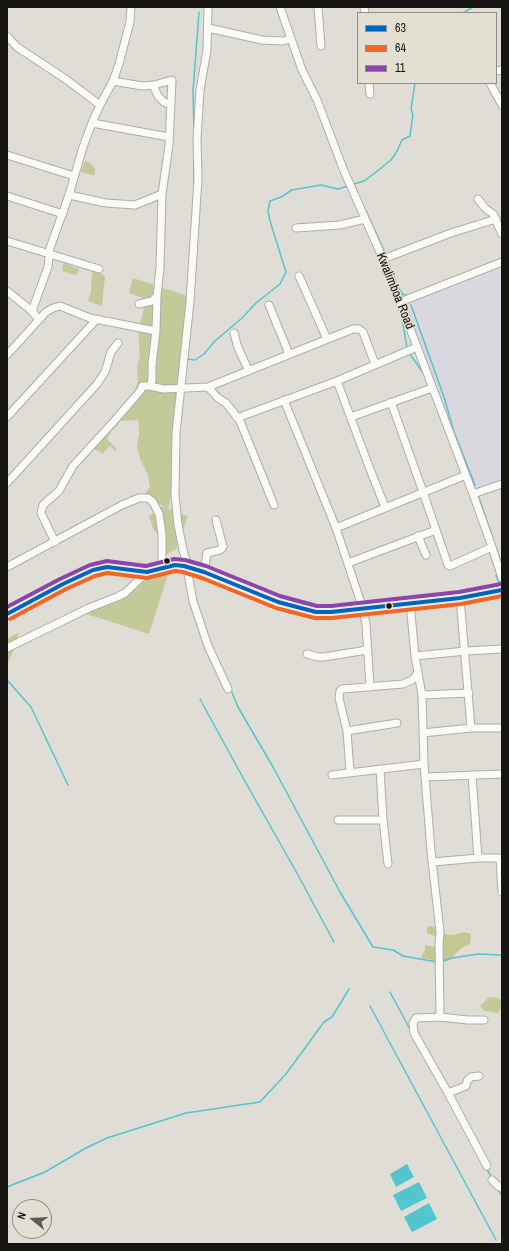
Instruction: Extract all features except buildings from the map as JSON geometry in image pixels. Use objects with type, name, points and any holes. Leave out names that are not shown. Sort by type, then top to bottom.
[{"type":"main road","points":[[7,614],[63,584],[93,570],[114,567],[140,572],[175,565],[188,567],[278,602],[301,609],[332,612],[460,598],[502,590]]},
{"type":"street","points":[[32,311],[46,273],[53,238],[63,214],[92,123],[113,81],[119,64],[130,22],[131,7]]},
{"type":"street","points":[[208,7],[207,50],[200,90],[197,139],[198,179],[190,302],[182,389],[176,433],[175,495],[180,537],[188,567],[189,586],[195,609],[208,646],[228,689]]},
{"type":"street","name":"Kwalimboa Road","points":[[280,7],[302,70],[317,100],[344,171],[383,259],[400,302],[466,475],[502,578]]},
{"type":"street","points":[[318,7],[321,46]]},
{"type":"street","points":[[208,28],[262,40],[283,41],[290,39]]},
{"type":"street","points":[[7,36],[17,47],[67,80],[100,105]]},
{"type":"street","points":[[113,81],[142,86],[172,80],[169,137],[162,194],[160,267],[151,386]]},
{"type":"street","points":[[369,84],[370,94]]},
{"type":"street","points":[[491,84],[502,106]]},
{"type":"street","points":[[153,85],[158,96],[164,102],[171,105]]},
{"type":"street","points":[[92,123],[169,137]]},
{"type":"street","points":[[7,155],[74,176]]},
{"type":"street","points":[[69,195],[106,203],[135,205],[162,194]]},
{"type":"street","points":[[7,196],[63,214]]},
{"type":"street","points":[[478,199],[496,219],[502,234]]},
{"type":"street","points":[[296,228],[340,225],[365,219]]},
{"type":"street","points":[[383,259],[451,233],[496,219]]},
{"type":"street","points":[[7,241],[99,269]]},
{"type":"street","points":[[400,302],[502,262]]},
{"type":"street","points":[[299,276],[327,339]]},
{"type":"street","points":[[7,292],[32,311],[39,320]]},
{"type":"street","points":[[139,304],[152,301],[157,296]]},
{"type":"street","points":[[269,305],[289,354]]},
{"type":"street","points":[[8,352],[46,312],[60,306],[96,320],[156,331]]},
{"type":"street","points":[[7,418],[96,320]]},
{"type":"street","points":[[55,542],[44,521],[41,509],[43,505],[59,491],[73,466],[141,390],[142,386],[151,386],[164,389],[208,387],[353,329],[359,329],[363,332],[375,364]]},
{"type":"street","points":[[234,333],[238,348],[249,371]]},
{"type":"street","points":[[7,483],[97,384],[105,372],[111,352],[118,343]]},
{"type":"street","points":[[237,418],[337,381],[417,347]]},
{"type":"street","points":[[337,381],[386,507]]},
{"type":"street","points":[[208,387],[218,398],[226,403],[240,421],[274,505]]},
{"type":"street","points":[[351,417],[432,388]]},
{"type":"street","points":[[284,400],[336,528],[363,609],[366,624],[370,686]]},
{"type":"street","points":[[391,402],[448,566],[492,547]]},
{"type":"street","points":[[336,528],[466,475]]},
{"type":"street","points":[[473,494],[502,484]]},
{"type":"street","points":[[7,567],[122,505],[139,498],[148,498],[154,502],[159,514],[162,534],[162,568]]},
{"type":"street","points":[[204,572],[207,552],[220,550],[222,547],[216,520]]},
{"type":"street","points":[[348,563],[436,530]]},
{"type":"street","points":[[418,536],[426,555]]},
{"type":"street","points":[[7,648],[89,608],[125,593],[146,572]]},
{"type":"street","points":[[460,598],[466,651],[471,728]]},
{"type":"street","points":[[410,603],[415,656],[422,695],[424,764],[440,932],[438,944],[440,1017]]},
{"type":"street","points":[[415,656],[502,649]]},
{"type":"street","points":[[307,654],[324,657],[367,650]]},
{"type":"street","points":[[350,772],[347,731],[339,698],[340,691],[342,689],[407,683],[416,676],[418,670]]},
{"type":"street","points":[[422,695],[469,693]]},
{"type":"street","points":[[347,731],[397,723]]},
{"type":"street","points":[[423,733],[471,728],[502,728]]},
{"type":"street","points":[[332,775],[424,764]]},
{"type":"street","points":[[380,769],[383,820],[388,864]]},
{"type":"street","points":[[425,777],[502,774]]},
{"type":"street","points":[[472,775],[478,858]]},
{"type":"street","points":[[338,820],[383,820]]},
{"type":"street","points":[[433,862],[478,858],[501,858],[502,892]]},
{"type":"street","points":[[484,1020],[440,1017],[416,1018],[413,1023],[413,1029],[487,1166]]},
{"type":"street","points":[[448,1093],[466,1086],[467,1081],[471,1077],[479,1076]]},
{"type":"street","points":[[492,1180],[502,1188]]},
{"type":"shaded area","points":[[502,266],[502,481],[474,491],[404,304]]},
{"type":"green space","points":[[85,161],[90,163],[95,168],[95,175],[81,172]]},
{"type":"green space","points":[[64,260],[68,265],[79,269],[77,274],[74,275],[62,271]]},
{"type":"green space","points":[[93,270],[105,276],[102,306],[88,301],[91,291]]},
{"type":"green space","points":[[133,278],[194,298],[180,422],[180,451],[168,509],[188,516],[176,549],[165,556],[160,535],[154,531],[149,516],[154,512],[152,504],[166,508],[144,495],[150,487],[148,475],[140,459],[137,446],[139,433],[138,420],[120,421],[112,430],[107,439],[116,448],[116,452],[110,446],[102,454],[99,451],[92,449],[133,395],[138,382],[137,365],[140,357],[138,330],[144,309],[142,298],[129,293]]},
{"type":"green space","points":[[169,571],[149,634],[85,614],[105,606],[147,578]]},
{"type":"green space","points":[[19,633],[15,646],[7,666],[7,640]]},
{"type":"green space","points":[[431,926],[445,934],[454,935],[464,932],[471,934],[470,944],[463,947],[448,961],[435,962],[429,959],[421,958],[425,945],[437,947],[438,937],[427,933],[427,927]]},
{"type":"green space","points":[[489,997],[499,998],[502,1002],[502,1008],[497,1013],[484,1011],[480,1006]]},
{"type":"water","points":[[407,1164],[414,1177],[396,1187],[390,1174]]},
{"type":"water","points":[[419,1182],[427,1198],[401,1211],[393,1195]]},
{"type":"water","points":[[429,1203],[437,1219],[412,1232],[404,1217]]},
{"type":"waterway","points":[[465,12],[473,7]]},
{"type":"waterway","points":[[194,134],[193,91],[199,12]]},
{"type":"waterway","points":[[358,193],[354,184],[364,181],[391,160],[402,140],[410,136],[413,115],[411,109],[415,84]]},
{"type":"waterway","points":[[194,142],[194,192]]},
{"type":"waterway","points":[[187,359],[195,360],[204,354],[215,341],[242,318],[256,303],[280,284],[286,272],[270,221],[268,211],[270,201],[281,197],[292,190],[321,185],[338,189],[348,186]]},
{"type":"waterway","points":[[366,211],[386,255]]},
{"type":"waterway","points":[[394,277],[399,289],[404,295],[409,295]]},
{"type":"waterway","points":[[411,305],[444,397],[454,432],[475,485]]},
{"type":"waterway","points":[[402,318],[407,348]]},
{"type":"waterway","points":[[409,353],[424,374]]},
{"type":"waterway","points":[[478,495],[502,565]]},
{"type":"waterway","points":[[496,575],[501,588]]},
{"type":"waterway","points":[[7,606],[61,579]]},
{"type":"waterway","points":[[7,680],[31,707],[68,785]]},
{"type":"waterway","points":[[231,690],[238,707],[273,767],[340,892],[373,947],[393,950],[403,956],[437,962]]},
{"type":"waterway","points":[[200,699],[334,942]]},
{"type":"waterway","points":[[443,961],[478,954],[502,955]]},
{"type":"waterway","points":[[7,1187],[45,1172],[86,1148],[107,1138],[186,1113],[260,1102],[286,1074],[324,1022],[332,1017],[349,989]]},
{"type":"waterway","points":[[390,992],[411,1031]]},
{"type":"waterway","points":[[370,1006],[496,1240]]},
{"type":"waterway","points":[[486,1168],[492,1178]]},
{"type":"waterway","points":[[497,1189],[502,1195]]},
{"type":"transit line","name":"11","points":[[7,607],[90,565],[107,561],[146,566],[174,559],[185,560],[206,566],[280,596],[317,606],[331,606],[459,592],[501,584]]},
{"type":"transit line","name":"63","points":[[7,614],[63,584],[93,570],[107,567],[147,572],[175,565],[184,566],[204,572],[278,602],[316,612],[331,612],[460,598],[502,590]]},
{"type":"transit line","name":"64","points":[[10,619],[66,589],[95,576],[107,573],[147,578],[175,571],[183,572],[202,578],[276,608],[315,618],[332,618],[461,604],[502,596]]}]
